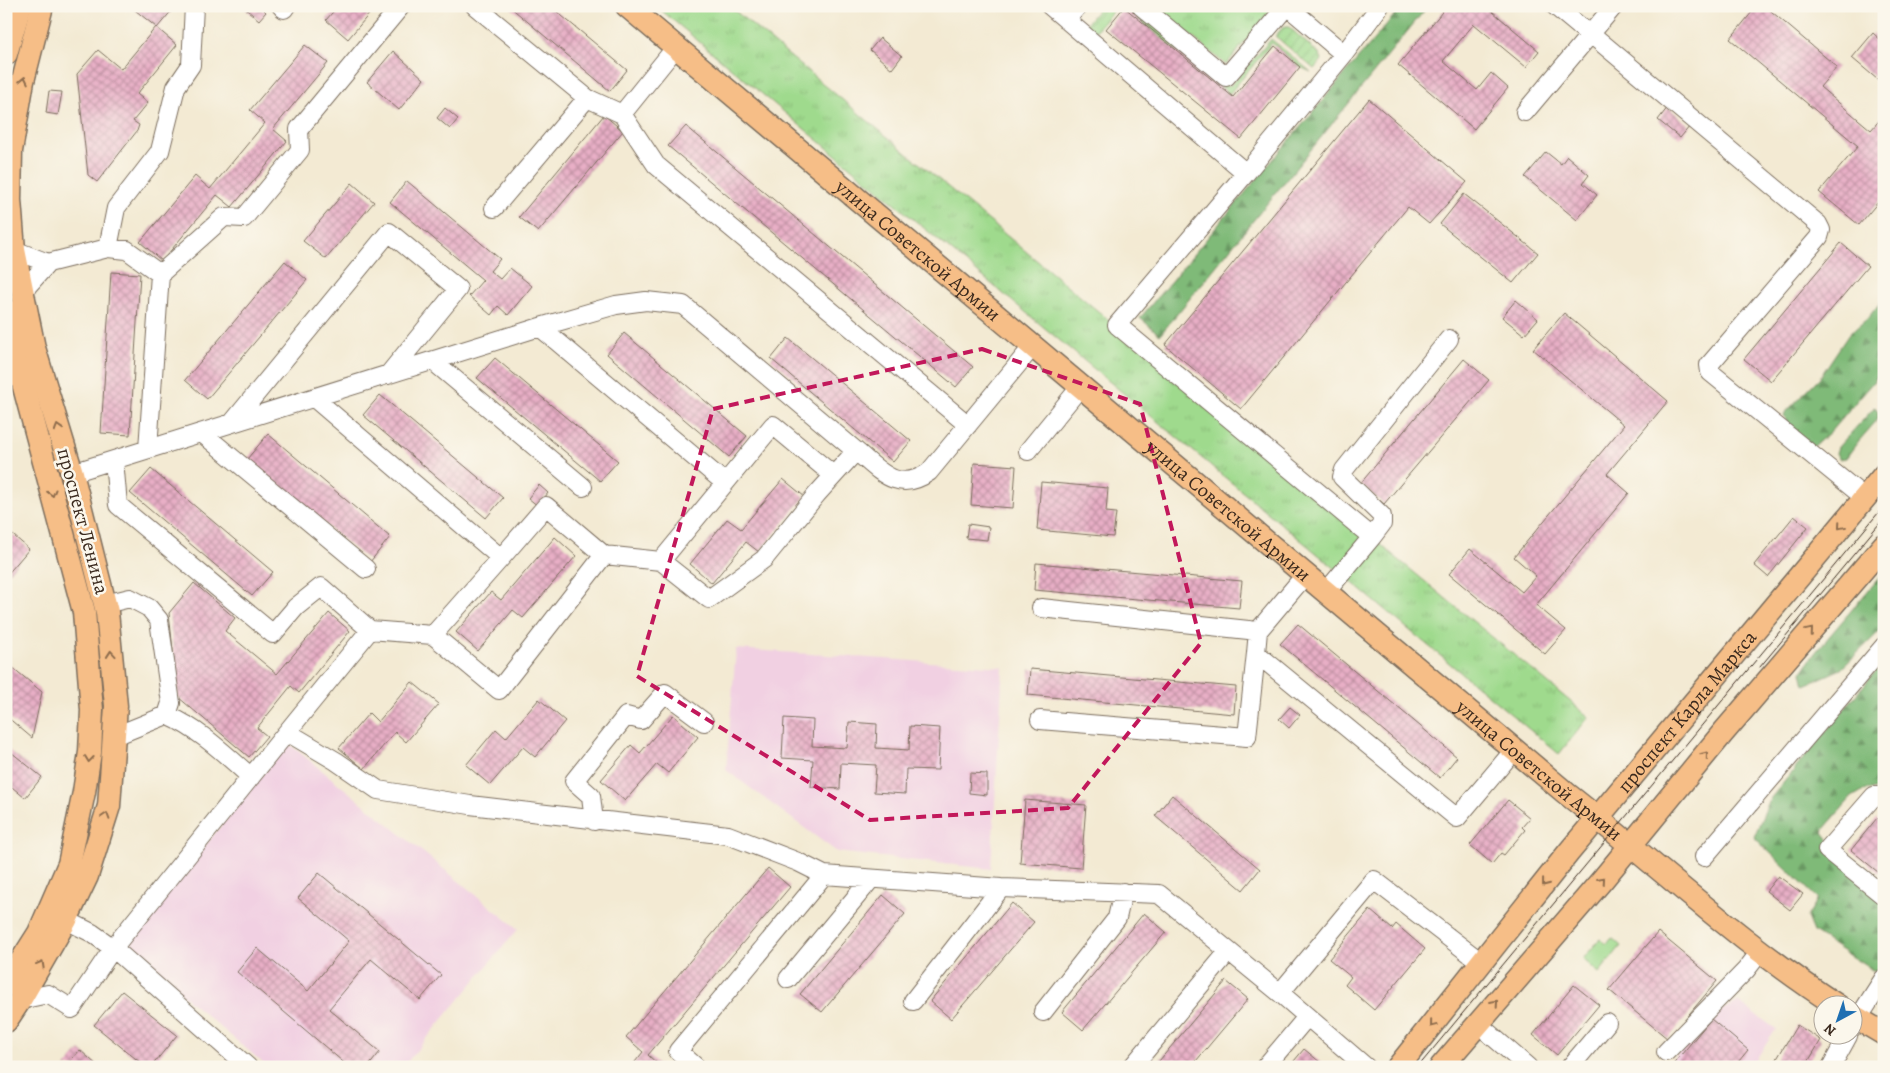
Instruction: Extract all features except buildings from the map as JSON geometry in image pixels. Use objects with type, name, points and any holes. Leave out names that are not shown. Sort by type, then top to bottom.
[{"type":"main road","points":[[6,54],[20,6]]},
{"type":"main road","name":"проспект Ленина","points":[[13,993],[66,920],[87,876],[109,806],[116,706],[105,604],[72,473],[34,348],[14,250],[10,200],[11,152],[23,81],[42,6]]},
{"type":"main road","name":"улица Советской Армии","points":[[627,6],[1515,750],[1760,952],[1822,996]]},
{"type":"main road","name":"проспект Ленина","points":[[6,310],[15,353],[84,612],[92,710],[90,752],[69,864],[13,993],[6,1020]]},
{"type":"main road","name":"проспект Карла Маркса","points":[[1398,1067],[1568,852],[1884,475]]},
{"type":"main road","points":[[1441,1067],[1632,845],[1722,734],[1884,544]]},
{"type":"main road","points":[[1862,1027],[1884,1034]]},
{"type":"lane","points":[[108,248],[116,208],[160,151],[176,87],[191,65],[194,6]]},
{"type":"lane","points":[[281,6],[284,8],[286,6]]},
{"type":"lane","points":[[148,450],[160,274],[224,217],[244,218],[300,150],[299,129],[401,6]]},
{"type":"lane","points":[[475,6],[588,98],[622,114],[656,165],[968,425]]},
{"type":"lane","points":[[1050,6],[1246,173]]},
{"type":"lane","points":[[1066,20],[1078,6]]},
{"type":"lane","points":[[1141,6],[1226,77],[1287,7],[1344,54]]},
{"type":"lane","points":[[1372,537],[1117,325],[1246,173],[1344,54],[1380,6]]},
{"type":"lane","points":[[1555,6],[1818,224],[1821,230],[1819,237],[1708,368],[1710,372],[1865,498]]},
{"type":"lane","points":[[1525,112],[1614,6]]},
{"type":"lane","points":[[622,114],[676,47]]},
{"type":"lane","points":[[494,208],[588,98]]},
{"type":"lane","points":[[232,423],[389,232],[458,289],[388,375]]},
{"type":"lane","points":[[23,291],[48,264],[108,248],[127,250],[160,274]]},
{"type":"lane","points":[[14,250],[48,264]]},
{"type":"lane","points":[[72,473],[540,327],[616,305],[646,301],[683,305],[884,474],[898,481],[917,481],[929,472],[1033,346]]},
{"type":"lane","points":[[540,327],[725,483]]},
{"type":"lane","points":[[1326,592],[1382,524],[1382,516],[1342,477],[1344,470],[1449,339]]},
{"type":"lane","points":[[433,361],[583,487]]},
{"type":"lane","points":[[1028,451],[1081,386]]},
{"type":"lane","points":[[314,398],[501,558]]},
{"type":"lane","points":[[661,561],[773,425],[834,475]]},
{"type":"lane","points":[[202,433],[366,570]]},
{"type":"lane","points":[[432,635],[546,506],[604,556],[661,561],[709,599],[764,559],[856,451]]},
{"type":"lane","points":[[114,460],[118,505],[272,634],[296,608],[321,587],[370,630],[432,635],[499,690],[604,556]]},
{"type":"lane","points":[[1040,720],[1247,737],[1258,632],[1306,574]]},
{"type":"lane","points":[[105,604],[130,598],[149,608],[159,620],[171,704],[168,715]]},
{"type":"lane","points":[[1041,608],[1258,632]]},
{"type":"lane","points":[[13,993],[48,994],[72,1009],[113,948],[370,630]]},
{"type":"lane","points":[[1704,857],[1884,646]]},
{"type":"lane","points":[[1256,653],[1457,818],[1515,750]]},
{"type":"lane","points":[[594,821],[592,796],[574,781],[626,716],[641,720],[665,693],[704,722]]},
{"type":"lane","points":[[115,736],[168,715],[184,722],[251,777]]},
{"type":"lane","points":[[287,732],[336,761],[378,790],[470,806],[728,835],[798,862],[824,875],[1001,888],[1159,894],[1280,993],[1366,1067]]},
{"type":"lane","points":[[1884,798],[1874,796],[1827,850],[1884,896]]},
{"type":"lane","points":[[696,1067],[678,1051],[824,875]]},
{"type":"lane","points":[[788,979],[871,879]]},
{"type":"lane","points":[[1280,993],[1374,880],[1482,963]]},
{"type":"lane","points":[[913,1001],[1001,888]]},
{"type":"lane","points":[[1043,1012],[1117,918],[1123,892]]},
{"type":"lane","points":[[66,920],[92,933],[113,948],[248,1067]]},
{"type":"lane","points":[[1132,1067],[1228,952]]},
{"type":"lane","points":[[1666,1052],[1746,970],[1760,952]]},
{"type":"lane","points":[[1862,1011],[1884,978]]},
{"type":"lane","points":[[1265,1067],[1307,1017]]},
{"type":"lane","points":[[1477,1023],[1528,1067]]},
{"type":"lane","points":[[1570,1067],[1607,1024]]},
{"type":"lane","points":[[1831,1067],[1842,1046]]},
{"type":"highlighted area","points":[[982,349],[1140,404],[1201,643],[1068,808],[870,820],[637,676],[713,409]]},
{"type":"shaded area","points":[[736,649],[1003,667],[991,869],[837,852],[726,770]]},
{"type":"shaded area","points":[[288,743],[518,929],[403,1067],[268,1067],[124,946]]},
{"type":"shaded area","points":[[1738,1002],[1776,1029],[1751,1067],[1665,1067],[1717,1012]]},
{"type":"green space","points":[[656,6],[729,6],[1589,717],[1559,754]]},
{"type":"green space","points":[[1101,6],[1117,6],[1089,39],[1086,24]]},
{"type":"green space","points":[[1123,6],[1135,6],[1230,86],[1271,39],[1311,72],[1300,67],[1272,43],[1229,94]]},
{"type":"green space","points":[[1155,6],[1274,6],[1226,65]]},
{"type":"green space","points":[[1402,6],[1428,6],[1160,335],[1140,318]]},
{"type":"green space","points":[[1283,27],[1289,27],[1319,54],[1322,60],[1314,69],[1275,36]]},
{"type":"green space","points":[[1884,298],[1884,369],[1830,432],[1813,447],[1791,434],[1784,414],[1820,377],[1849,334],[1867,319]]},
{"type":"green space","points":[[1875,407],[1878,412],[1878,419],[1846,458],[1839,459],[1836,453],[1838,447]]},
{"type":"green space","points":[[1884,572],[1884,627],[1841,669],[1805,685],[1802,672],[1815,653]]},
{"type":"green space","points":[[1884,661],[1884,789],[1866,789],[1852,797],[1822,831],[1835,848],[1884,901],[1884,976],[1813,932],[1807,917],[1818,899],[1754,837],[1770,799]]},
{"type":"green space","points":[[1612,938],[1621,946],[1599,973],[1583,959],[1600,939],[1607,944]]},
{"type":"tram line","points":[[1418,1067],[1884,506]]},
{"type":"tram line","points":[[1760,667],[1884,518]]}]
